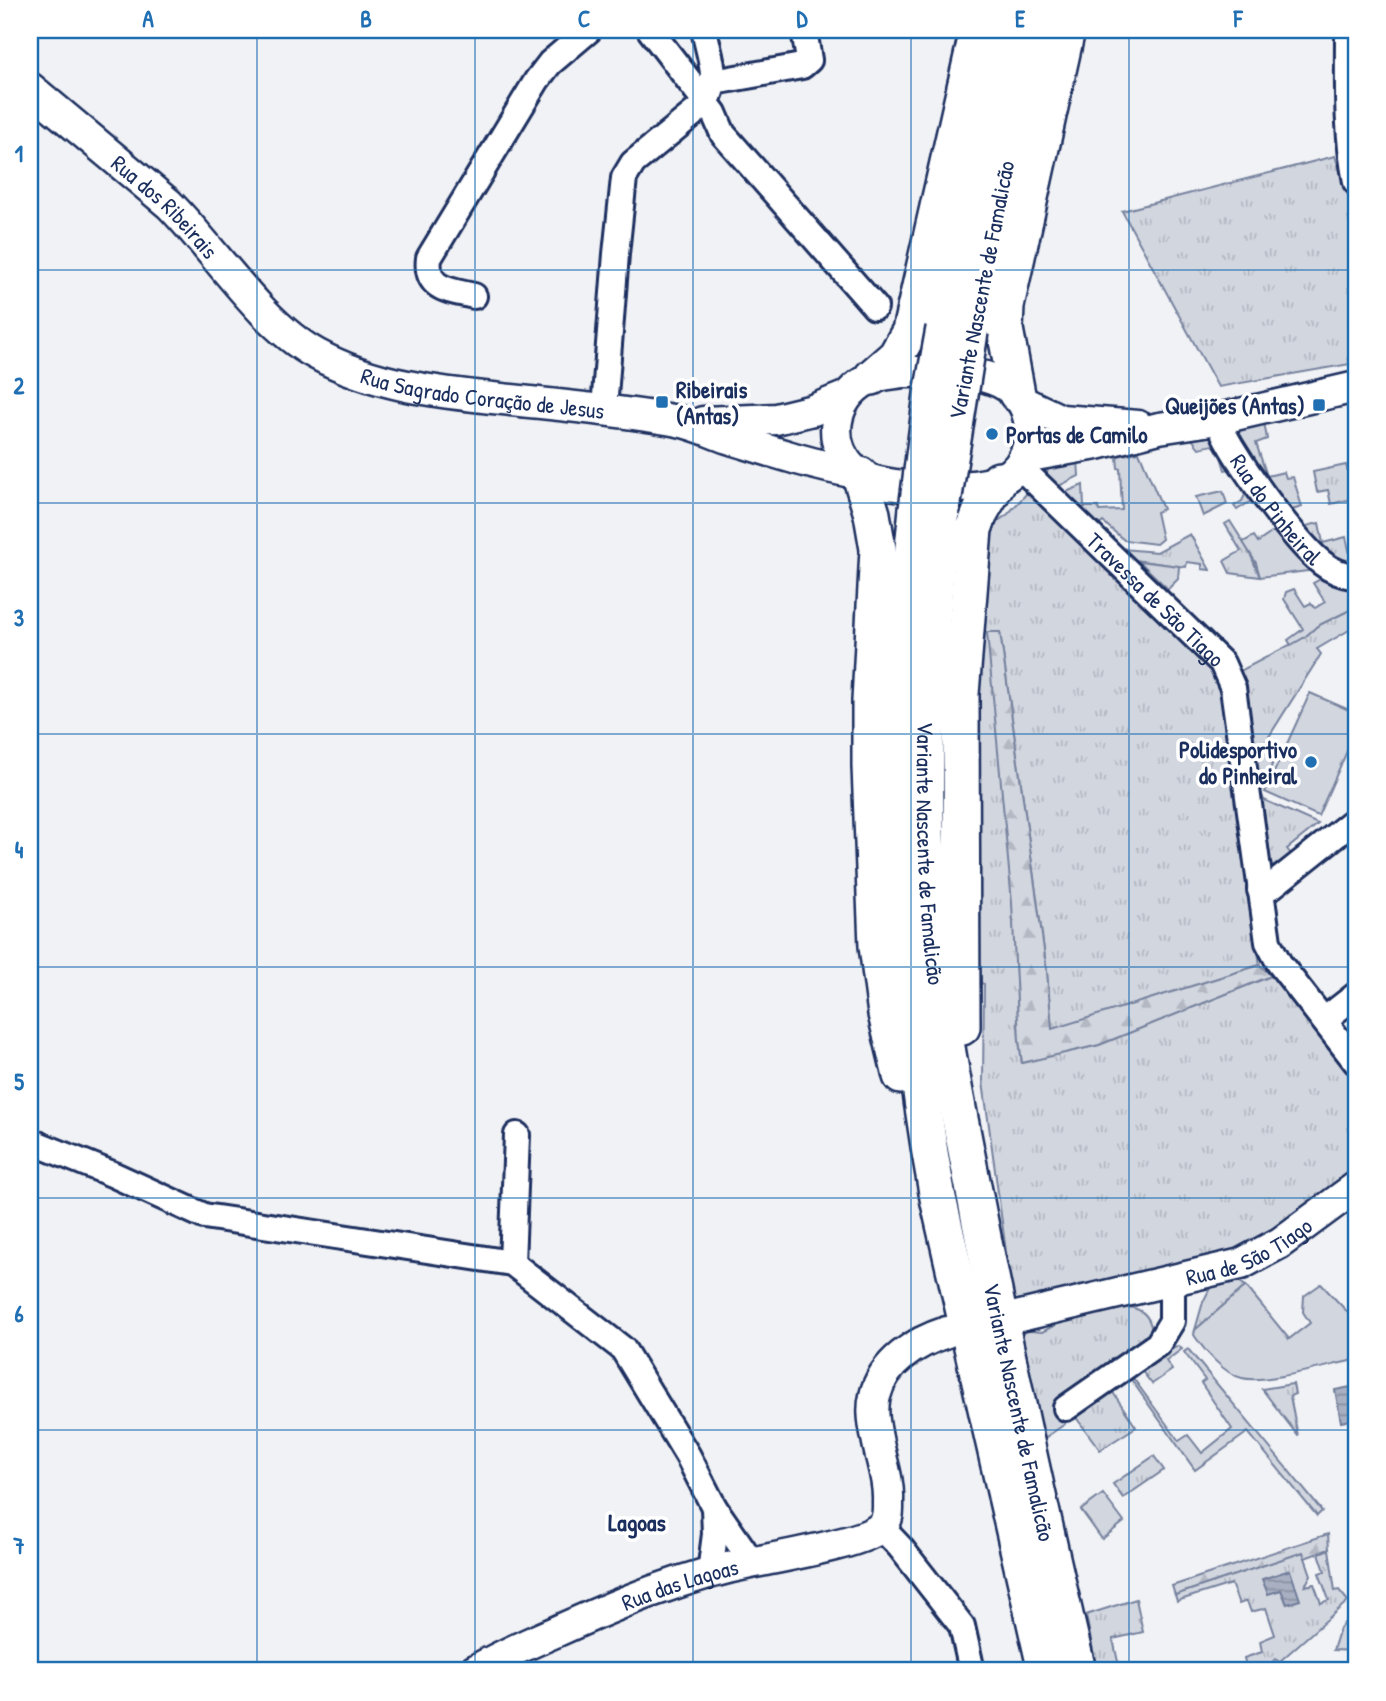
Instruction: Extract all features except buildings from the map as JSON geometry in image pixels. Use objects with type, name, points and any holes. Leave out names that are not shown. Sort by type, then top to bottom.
[{"type":"highway","points":[[859,387],[896,356],[910,331],[978,30]]},
{"type":"highway","name":"Variante Nascente de Famalicão","points":[[1008,30],[904,653],[900,802],[908,960],[928,1146],[968,1338],[1046,1671]]},
{"type":"highway","name":"Variante Nascente de Famalicão","points":[[957,331],[1035,30]]},
{"type":"highway","points":[[1020,398],[1005,329],[1006,306],[1067,30]]},
{"type":"highway","points":[[961,1122],[961,694],[974,529],[981,511],[1014,468]]},
{"type":"highway","points":[[858,474],[876,530],[878,550],[870,740],[871,839],[877,946],[886,1014],[898,1068],[928,1146]]},
{"type":"highway","name":"Variante Nascente de Famalicão","points":[[930,509],[926,800],[934,958],[996,1308],[1078,1671]]},
{"type":"main road","name":"Rua dos Ribeirais","points":[[30,88],[169,204],[272,321],[291,338]]},
{"type":"main road","name":"Rua Sagrado Coração de Jesus","points":[[291,338],[344,368],[417,389],[604,409],[683,422],[726,438],[858,474]]},
{"type":"main road","points":[[1159,428],[1061,419],[1041,412],[1003,382],[977,374],[903,372],[859,387],[835,424],[837,442],[844,459],[858,474],[872,481],[896,486],[984,485],[1014,468],[1097,444],[1159,428],[1218,419],[1356,387]]},
{"type":"main road","name":"Rua Sagrado Coração de Jesus","points":[[683,422],[776,419],[813,410],[859,387]]},
{"type":"main road","points":[[1014,468],[1030,444],[1031,426],[1020,398]]},
{"type":"main road","name":"Rua de São Tiago","points":[[1016,1317],[1214,1272],[1257,1257],[1356,1187]]},
{"type":"main road","points":[[885,1522],[889,1486],[873,1417],[874,1396],[897,1358],[926,1338],[947,1332]]},
{"type":"main road","name":"Rua das Lagoas","points":[[474,1671],[492,1660],[595,1614],[710,1573],[859,1537],[885,1522]]},
{"type":"street","points":[[474,296],[440,287],[431,279],[429,258],[537,80],[550,63],[589,30]]},
{"type":"street","points":[[650,30],[710,93]]},
{"type":"street","points":[[704,30],[710,93],[714,113],[723,134],[875,307]]},
{"type":"street","points":[[604,409],[615,254],[624,178],[633,163],[710,93],[802,66],[809,60],[804,30]]},
{"type":"street","points":[[1348,30],[1348,122],[1356,182]]},
{"type":"street","name":"Rua do Pinheiral","points":[[1218,419],[1228,444],[1303,544],[1333,570],[1356,577]]},
{"type":"street","name":"Travessa de São Tiago","points":[[1014,468],[1207,648],[1230,676],[1265,929],[1273,954],[1356,1062]]},
{"type":"street","points":[[1260,890],[1272,886],[1356,819]]},
{"type":"street","points":[[1324,1020],[1356,995]]},
{"type":"street","points":[[512,1263],[517,1135]]},
{"type":"street","points":[[30,1141],[112,1174],[204,1216],[512,1263],[623,1349],[688,1456],[714,1507],[752,1562]]},
{"type":"street","name":"Rua de São Tiago","points":[[1066,1408],[1158,1344],[1172,1321],[1172,1281]]},
{"type":"street","points":[[710,1573],[715,1534],[714,1507]]},
{"type":"street","points":[[885,1522],[961,1626],[972,1671]]},
{"type":"green space","points":[[1335,156],[1356,219],[1356,363],[1218,387],[1122,211]]},
{"type":"green space","points":[[1264,422],[1267,439],[1256,443],[1267,476],[1284,472],[1286,478],[1293,477],[1302,507],[1285,512],[1234,429]]},
{"type":"green space","points":[[1210,435],[1218,437],[1257,490],[1254,499],[1237,510],[1234,506],[1242,501],[1245,495],[1238,468],[1225,470],[1219,450],[1213,445],[1199,448],[1192,439]]},
{"type":"green space","points":[[1139,452],[1163,509],[1156,512],[1162,539],[1156,544],[1124,540],[1103,522],[1097,527],[1065,495],[1066,492],[1083,485],[1084,507],[1098,507],[1099,511],[1122,510],[1117,456]]},
{"type":"green space","points":[[1078,459],[1079,476],[1059,486],[1046,476],[1048,469],[1064,460]]},
{"type":"green space","points":[[1346,465],[1355,498],[1331,504],[1328,490],[1317,492],[1313,472]]},
{"type":"green space","points":[[1223,491],[1227,504],[1203,516],[1196,497]]},
{"type":"green space","points":[[1027,493],[1037,497],[1209,664],[1220,689],[1260,965],[1052,1030],[1047,972],[1000,632],[1022,1062],[1099,1045],[1271,976],[1282,986],[1356,1082],[1356,1172],[1301,1216],[1230,1253],[1013,1303],[983,1082],[984,984],[981,983],[975,855],[974,711],[991,526],[1008,514]]},
{"type":"green space","points":[[1230,521],[1249,551],[1260,577],[1230,573],[1224,561],[1241,551],[1225,524]]},
{"type":"green space","points":[[1319,523],[1323,543],[1346,537],[1351,558],[1356,557],[1356,570],[1342,565],[1298,528]]},
{"type":"green space","points":[[1283,525],[1316,570],[1260,577],[1256,563],[1243,542],[1254,536],[1258,542]]},
{"type":"green space","points":[[1190,534],[1210,570],[1202,569],[1202,564],[1187,562],[1186,567],[1134,560],[1122,549],[1157,552]]},
{"type":"green space","points":[[1139,561],[1179,566],[1178,579],[1168,589]]},
{"type":"green space","points":[[1326,576],[1356,586],[1356,607],[1317,626],[1291,645],[1288,640],[1303,629],[1284,599],[1286,592],[1294,589],[1305,606],[1311,603],[1315,608],[1325,602],[1313,583]]},
{"type":"green space","points":[[1356,607],[1356,626],[1317,649],[1321,654],[1265,743],[1278,750],[1261,792],[1264,800],[1318,824],[1287,849],[1291,854],[1271,868],[1267,866],[1240,671],[1305,637],[1317,626]]},
{"type":"green space","points":[[987,632],[1000,632],[1047,972],[1052,1029],[1260,965],[1271,976],[1099,1045],[1022,1063],[1012,903]]},
{"type":"green space","name":"Polidesportivo do Pinheiral","points":[[1310,693],[1356,713],[1356,731],[1318,816],[1265,792]]},
{"type":"green space","points":[[1237,1280],[1246,1286],[1195,1330],[1211,1286]]},
{"type":"green space","points":[[1321,1284],[1356,1321],[1355,1360],[1281,1376],[1242,1378],[1222,1367],[1194,1335],[1195,1330],[1246,1286],[1289,1339],[1310,1323],[1303,1312],[1304,1296]]},
{"type":"green space","points":[[1128,1307],[1139,1310],[1146,1316],[1151,1325],[1152,1336],[1062,1399],[1065,1424],[1040,1441],[1018,1330],[1042,1332],[1065,1320]]},
{"type":"green space","points":[[1178,1346],[1182,1349],[1166,1361],[1172,1370],[1152,1384],[1141,1370]]},
{"type":"green space","points":[[1188,1349],[1322,1511],[1317,1516],[1248,1432],[1195,1470],[1130,1378],[1133,1378],[1179,1441],[1188,1435],[1202,1453],[1232,1429],[1201,1383],[1205,1380],[1184,1352]]},
{"type":"green space","points":[[1293,1384],[1295,1394],[1290,1396],[1298,1436],[1262,1389]]},
{"type":"green space","points":[[1112,1391],[1136,1427],[1100,1450],[1075,1416]]},
{"type":"green space","points":[[1154,1456],[1164,1470],[1123,1498],[1113,1484]]},
{"type":"green space","points":[[1103,1494],[1124,1522],[1102,1539],[1081,1510]]},
{"type":"green space","points":[[1328,1534],[1329,1549],[1305,1558],[1303,1552],[1175,1595],[1172,1586]]},
{"type":"green space","points":[[1329,1549],[1335,1591],[1339,1590],[1348,1601],[1279,1662],[1276,1659],[1262,1671],[1247,1671],[1244,1658],[1262,1652],[1260,1641],[1275,1635],[1266,1608],[1251,1612],[1247,1601],[1239,1604],[1231,1584],[1177,1601],[1175,1595],[1303,1552],[1311,1575],[1305,1586],[1314,1584],[1321,1603],[1329,1600],[1319,1573],[1325,1571],[1319,1553]]},
{"type":"green space","points":[[1136,1599],[1143,1632],[1113,1639],[1120,1671],[1097,1671],[1086,1615]]},
{"type":"green space","points":[[1354,1612],[1356,1651],[1333,1650],[1340,1628]]},
{"type":"water","points":[[1356,1386],[1356,1419],[1341,1422],[1335,1390]]},
{"type":"water","points":[[1290,1570],[1300,1600],[1287,1604],[1281,1590],[1268,1594],[1262,1579]]},
{"type":"place","name":"Ribeirais (Antas)","points":[[662,402]]},
{"type":"place","name":"Queijões (Antas)","points":[[1319,405]]},
{"type":"place","name":"Portas de Camilo","points":[[992,434]]},
{"type":"place","name":"Polidesportivo do Pinheiral","points":[[1311,762]]},
{"type":"district","name":"Lagoas","points":[[637,1522]]}]
